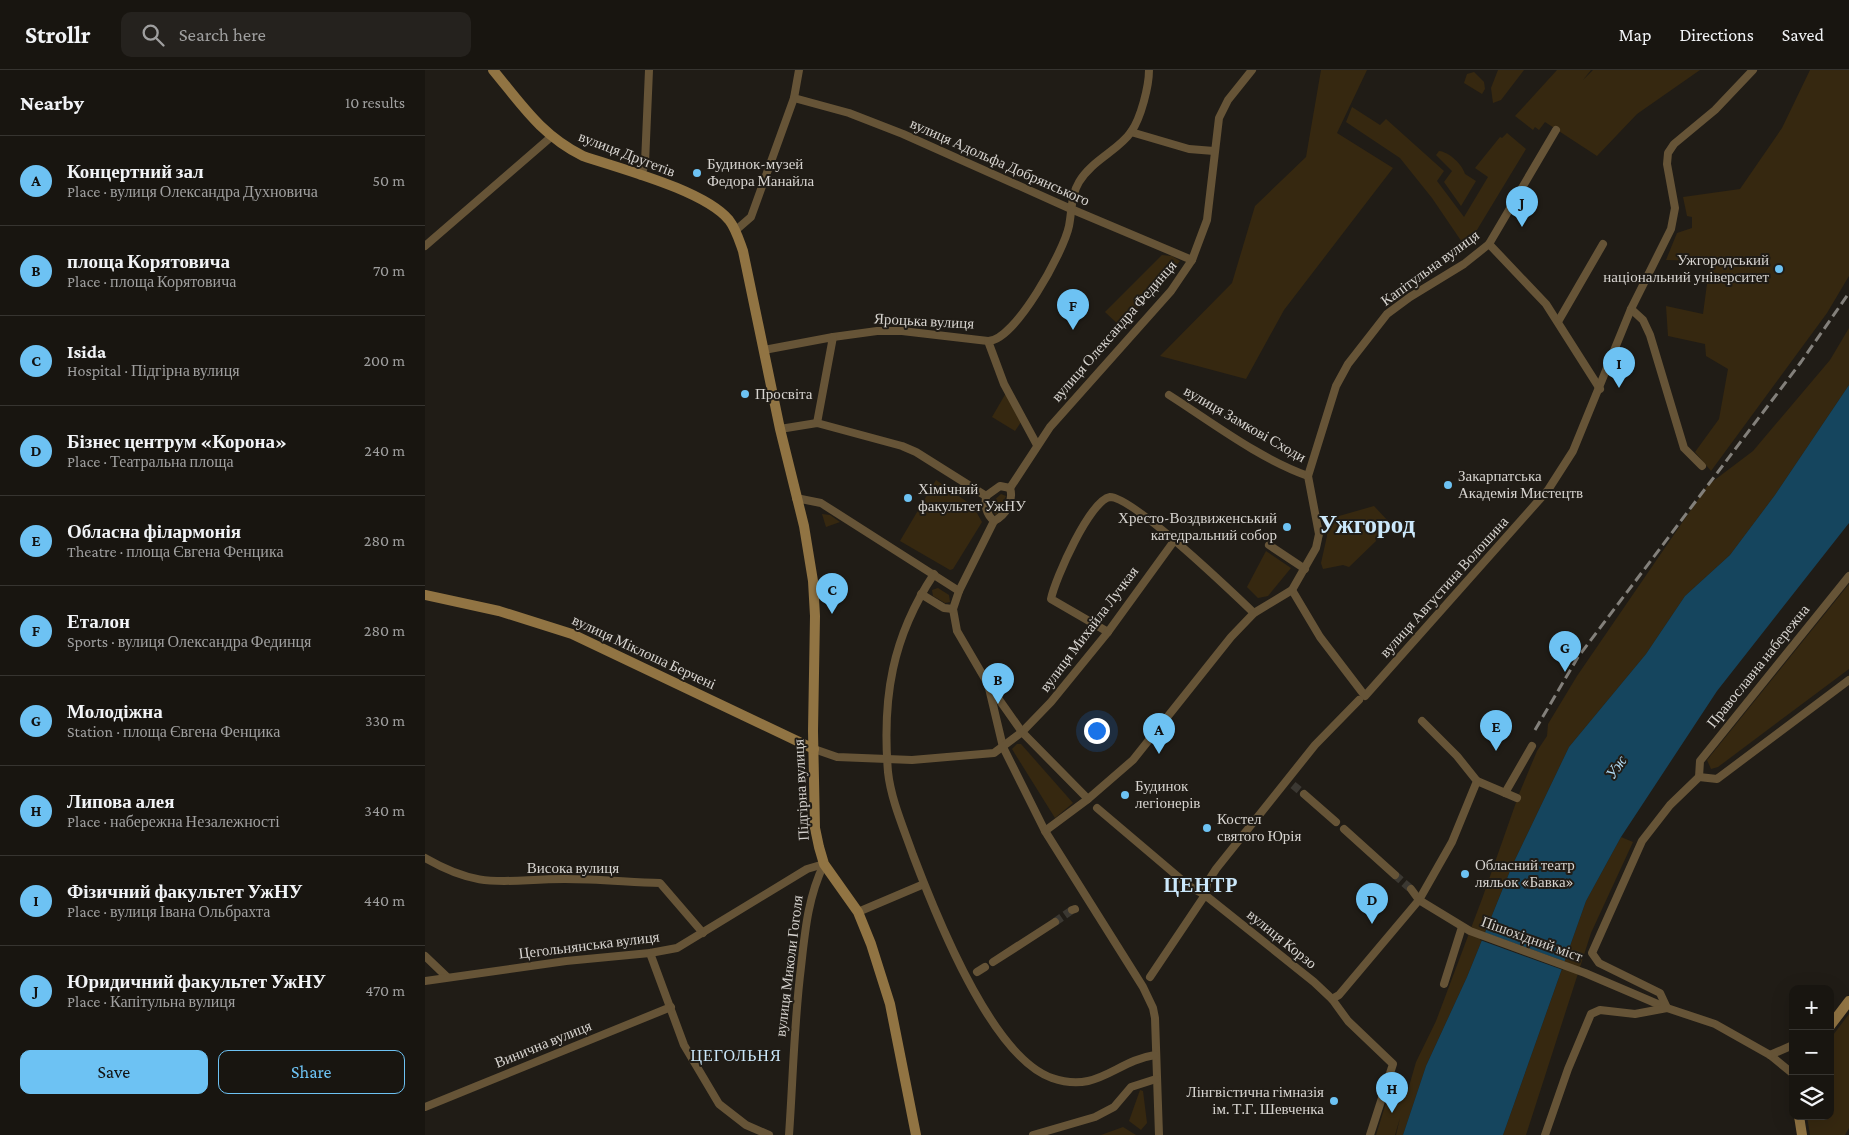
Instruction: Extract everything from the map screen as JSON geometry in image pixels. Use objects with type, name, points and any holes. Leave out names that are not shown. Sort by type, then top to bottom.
[{"type":"main road","name":"вулиця Другетів","points":[[493,70],[551,137],[583,156],[708,202],[729,220],[736,230],[743,251],[780,428]]},
{"type":"main road","name":"Підгірна вулиця","points":[[780,428],[804,526],[813,581],[815,828],[824,864],[858,912],[884,981],[916,1135]]},
{"type":"main road","name":"вулиця Міклоша Берчені","points":[[425,595],[499,611],[579,637],[814,749]]},
{"type":"main road","points":[[1834,1021],[1849,1001]]},
{"type":"main road","points":[[1800,1120],[1802,1135]]},
{"type":"street","points":[[641,176],[645,163],[649,70]]},
{"type":"street","points":[[736,230],[751,218],[794,98],[799,70]]},
{"type":"street","points":[[988,340],[992,341],[1009,327],[1042,288],[1069,226],[1071,209],[1078,183],[1087,170],[1131,132],[1145,97],[1149,70]]},
{"type":"street","name":"вулиця Олександра Фединця","points":[[1010,488],[1037,445],[1171,291],[1192,260],[1207,220],[1219,118],[1223,109],[1252,70]]},
{"type":"street","name":"вулиця Августина Волошина","points":[[1150,977],[1205,896],[1207,883],[1216,869],[1286,779],[1315,745],[1362,698],[1548,490],[1573,451],[1600,389],[1631,308],[1675,217],[1667,153],[1673,144],[1715,110],[1753,70]]},
{"type":"street","name":"вулиця Адольфа Добрянського","points":[[794,98],[849,112],[1192,260]]},
{"type":"street","name":"Капітульна вулиця","points":[[1292,590],[1316,548],[1319,534],[1308,476],[1336,386],[1367,337],[1387,314],[1410,297],[1464,264],[1489,244],[1556,130]]},
{"type":"street","points":[[1131,132],[1189,149],[1214,151]]},
{"type":"street","points":[[425,246],[532,151],[551,137]]},
{"type":"street","points":[[1489,244],[1535,290],[1559,320],[1581,363],[1600,389]]},
{"type":"street","points":[[1559,320],[1603,244]]},
{"type":"street","points":[[1631,308],[1643,320],[1650,334],[1684,448],[1702,466]]},
{"type":"street","name":"Яроцька вулиця","points":[[764,350],[877,331],[902,331],[988,340],[1004,384],[1037,445]]},
{"type":"street","points":[[817,423],[833,337]]},
{"type":"street","name":"вулиця Замкові Сходи","points":[[1169,395],[1233,437],[1282,465],[1308,476]]},
{"type":"street","points":[[780,428],[817,423],[916,452],[986,496]]},
{"type":"street","points":[[986,496],[1001,486],[1010,488],[1011,501],[1001,518],[994,521],[959,591],[953,609],[957,631],[988,684],[1022,732],[1088,799]]},
{"type":"street","points":[[986,496],[985,506],[989,517],[994,521]]},
{"type":"street","points":[[1108,632],[1051,599],[1074,544],[1091,514],[1105,497],[1116,497],[1174,541],[1254,613]]},
{"type":"street","points":[[797,498],[821,503],[959,591]]},
{"type":"street","name":"вулиця Михайла Лучкая","points":[[814,749],[837,757],[912,760],[983,756],[994,753],[1022,732],[1051,702],[1108,632],[1174,541]]},
{"type":"street","points":[[1269,546],[1305,569]]},
{"type":"street","points":[[934,574],[921,594],[903,632],[892,666],[887,726],[888,758],[892,790],[925,884],[959,963],[988,1014],[1019,1055],[1043,1075],[1071,1082],[1096,1080],[1108,1075],[1124,1064],[1155,1055]]},
{"type":"street","name":"Православна набережна","points":[[1667,1008],[1660,994],[1596,960],[1592,953],[1642,841],[1670,805],[1699,777],[1700,761],[1849,576]]},
{"type":"street","points":[[1045,831],[1120,772],[1146,746],[1231,638],[1254,613],[1292,590],[1320,637],[1362,698]]},
{"type":"street","points":[[921,594],[944,608],[953,609]]},
{"type":"street","points":[[1699,777],[1717,779],[1849,680]]},
{"type":"street","points":[[988,684],[1003,747],[1045,831],[1151,1002],[1155,1018],[1159,1135]]},
{"type":"street","points":[[1422,722],[1457,756],[1477,781],[1517,798]]},
{"type":"street","points":[[1505,793],[1532,746]]},
{"type":"street","points":[[1286,779],[1293,785]]},
{"type":"street","points":[[1332,999],[1339,995],[1419,900],[1452,842],[1477,781]]},
{"type":"street","points":[[1304,794],[1336,822]]},
{"type":"street","name":"вулиця Корзо","points":[[1097,808],[1189,886],[1205,896],[1286,958],[1332,999],[1348,1021],[1393,1064],[1370,1135]]},
{"type":"street","points":[[1344,829],[1395,875]]},
{"type":"street","name":"Висока вулиця","points":[[425,858],[450,873],[482,882],[564,879],[660,883],[703,933]]},
{"type":"street","name":"Цегольнянська вулиця","points":[[425,981],[677,948],[807,869],[824,864]]},
{"type":"street","name":"вулиця Миколи Гоголя","points":[[789,1135],[795,1012],[805,925],[813,886],[824,864]]},
{"type":"street","points":[[858,912],[925,884]]},
{"type":"street","points":[[1411,889],[1419,900]]},
{"type":"street","name":"Пішохідний міст","points":[[1419,900],[1466,929],[1585,973],[1667,1008],[1715,1024],[1771,1054],[1789,1070]]},
{"type":"street","points":[[993,962],[1055,922]]},
{"type":"street","points":[[1444,984],[1466,929]]},
{"type":"street","points":[[650,953],[671,1007],[683,1045],[719,1104],[746,1125],[769,1135]]},
{"type":"street","points":[[425,956],[447,977]]},
{"type":"street","points":[[977,972],[985,967]]},
{"type":"street","name":"Винична вулиця","points":[[425,1107],[671,1007]]},
{"type":"street","points":[[1545,1135],[1570,1061],[1591,1014],[1600,1010],[1635,1014],[1667,1008]]},
{"type":"street","points":[[1771,1054],[1789,1047]]},
{"type":"street","points":[[1033,1135],[1095,1117],[1114,1108],[1131,1087],[1156,1079]]},
{"type":"shaded area","points":[[1321,70],[1367,70],[1337,133],[1393,168],[1284,310],[1246,379],[1160,356],[1232,283],[1255,206],[1306,157]]},
{"type":"shaded area","points":[[1498,70],[1524,70],[1501,100],[1493,103],[1491,88]]},
{"type":"shaded area","points":[[1557,70],[1591,70],[1583,80],[1593,70],[1700,70],[1637,114],[1597,156],[1545,122],[1539,130],[1535,127],[1533,130],[1515,116]]},
{"type":"shaded area","name":"Ужгородський національний університет","points":[[1810,70],[1849,70],[1849,276],[1827,313],[1711,471],[1695,452],[1719,419],[1728,369],[1706,356],[1705,344],[1668,336],[1666,306],[1703,314],[1710,261],[1666,260],[1677,233],[1692,228],[1692,217],[1687,216],[1683,197],[1740,189],[1782,128]]},
{"type":"shaded area","points":[[1474,72],[1484,82],[1485,89],[1482,94],[1464,83],[1467,74]]},
{"type":"shaded area","points":[[1352,107],[1380,125],[1386,119],[1444,171],[1437,181],[1464,217],[1488,177],[1475,168],[1500,137],[1502,138],[1507,133],[1526,149],[1466,248],[1432,198],[1400,158],[1346,122]]},
{"type":"shaded area","points":[[1439,151],[1455,159],[1465,174],[1476,181],[1461,206],[1444,182],[1452,171],[1436,155]]},
{"type":"shaded area","points":[[1162,255],[1172,256],[1180,261],[1121,327],[1105,312]]},
{"type":"shaded area","points":[[1849,328],[1849,385],[1775,495],[1730,555],[1685,596],[1646,654],[1569,747],[1512,866],[1467,977],[1426,1066],[1403,1135],[1396,1135],[1400,1118],[1395,1135],[1376,1135],[1395,1074],[1408,1090],[1416,1062],[1436,1021],[1519,794],[1537,751],[1547,736],[1548,724],[1577,676],[1708,485],[1753,451],[1830,360]]},
{"type":"shaded area","points":[[1006,393],[1021,422],[1015,431],[992,417]]},
{"type":"shaded area","points":[[936,480],[973,506],[982,522],[953,569],[950,570],[900,541]]},
{"type":"shaded area","points":[[1001,494],[1006,496],[995,515],[990,504]]},
{"type":"shaded area","points":[[1374,506],[1388,521],[1378,538],[1375,537],[1376,541],[1349,567],[1343,565],[1323,569],[1321,563],[1327,536],[1325,520]]},
{"type":"shaded area","points":[[822,514],[830,515],[840,522],[826,527]]},
{"type":"shaded area","points":[[1266,551],[1291,568],[1268,596],[1258,598],[1247,587]]},
{"type":"shaded area","points":[[1849,584],[1849,669],[1718,767],[1711,769],[1707,760]]},
{"type":"shaded area","points":[[938,588],[949,595],[950,602],[945,603],[933,596],[932,590]]},
{"type":"shaded area","points":[[1017,744],[1021,744],[1073,803],[1055,818],[1012,749]]},
{"type":"shaded area","points":[[1621,837],[1633,842],[1591,933],[1526,1135],[1503,1135],[1586,901]]},
{"type":"shaded area","points":[[1849,1014],[1849,1128],[1845,1135],[1810,1135],[1808,1120],[1834,1120],[1834,1034]]},
{"type":"shaded area","points":[[1140,1090],[1143,1091],[1147,1123],[1141,1130],[1129,1121]]},
{"type":"shaded area","points":[[1123,1127],[1136,1135],[1101,1135]]},
{"type":"water","name":"Уж","points":[[1849,385],[1849,523],[1717,691],[1621,837],[1586,901],[1503,1135],[1403,1135],[1426,1066],[1467,977],[1512,866],[1569,747],[1646,654],[1685,596],[1730,555],[1775,495]]},
{"type":"pier","points":[[1483,932],[1566,962],[1563,970],[1480,940]]},
{"type":"tunnel","points":[[1293,785],[1304,794]]},
{"type":"tunnel","points":[[1395,875],[1411,889]]},
{"type":"tunnel","points":[[1055,922],[1072,910]]},
{"type":"railway","points":[[1535,730],[1578,657],[1801,362],[1849,293]]},
{"type":"place","name":"Будинок-музей Федора Манайла","points":[[697,173]]},
{"type":"place","name":"Юридичний факультет УжНУ","points":[[1522,227]]},
{"type":"place","name":"Ужгородський національний університет","points":[[1779,269]]},
{"type":"place","name":"Еталон","points":[[1073,330]]},
{"type":"place","name":"Фізичний факультет УжНУ","points":[[1619,388]]},
{"type":"place","name":"Просвіта","points":[[745,394]]},
{"type":"place","name":"Закарпатська Академія Мистецтв","points":[[1448,485]]},
{"type":"place","name":"Хімічний факультет УжНУ","points":[[908,498]]},
{"type":"place","name":"Хресто-Воздвиженський катедральний собор","points":[[1287,527]]},
{"type":"place","name":"Isida","points":[[832,614]]},
{"type":"place","name":"Молодіжна","points":[[1565,672]]},
{"type":"place","name":"площа Корятовича","points":[[998,704]]},
{"type":"place","name":"Обласна філармонія","points":[[1496,751]]},
{"type":"place","name":"Концертний зал","points":[[1159,754]]},
{"type":"place","name":"Будинок легіонерів","points":[[1125,795]]},
{"type":"place","name":"Костел святого Юрія","points":[[1207,828]]},
{"type":"place","name":"Обласний театр ляльок «Бавка»","points":[[1465,874]]},
{"type":"place","name":"Бізнес центрум «Корона»","points":[[1372,924]]},
{"type":"place","name":"Лінгвістична гімназія ім. Т.Г. Шевченка","points":[[1334,1101]]},
{"type":"place","name":"Липова алея","points":[[1392,1113]]},
{"type":"district","name":"Ужгород","points":[[1367,524]]},
{"type":"district","name":"ЦЕНТР","points":[[1201,885]]},
{"type":"district","name":"ЦЕГОЛЬНЯ","points":[[736,1055]]}]
